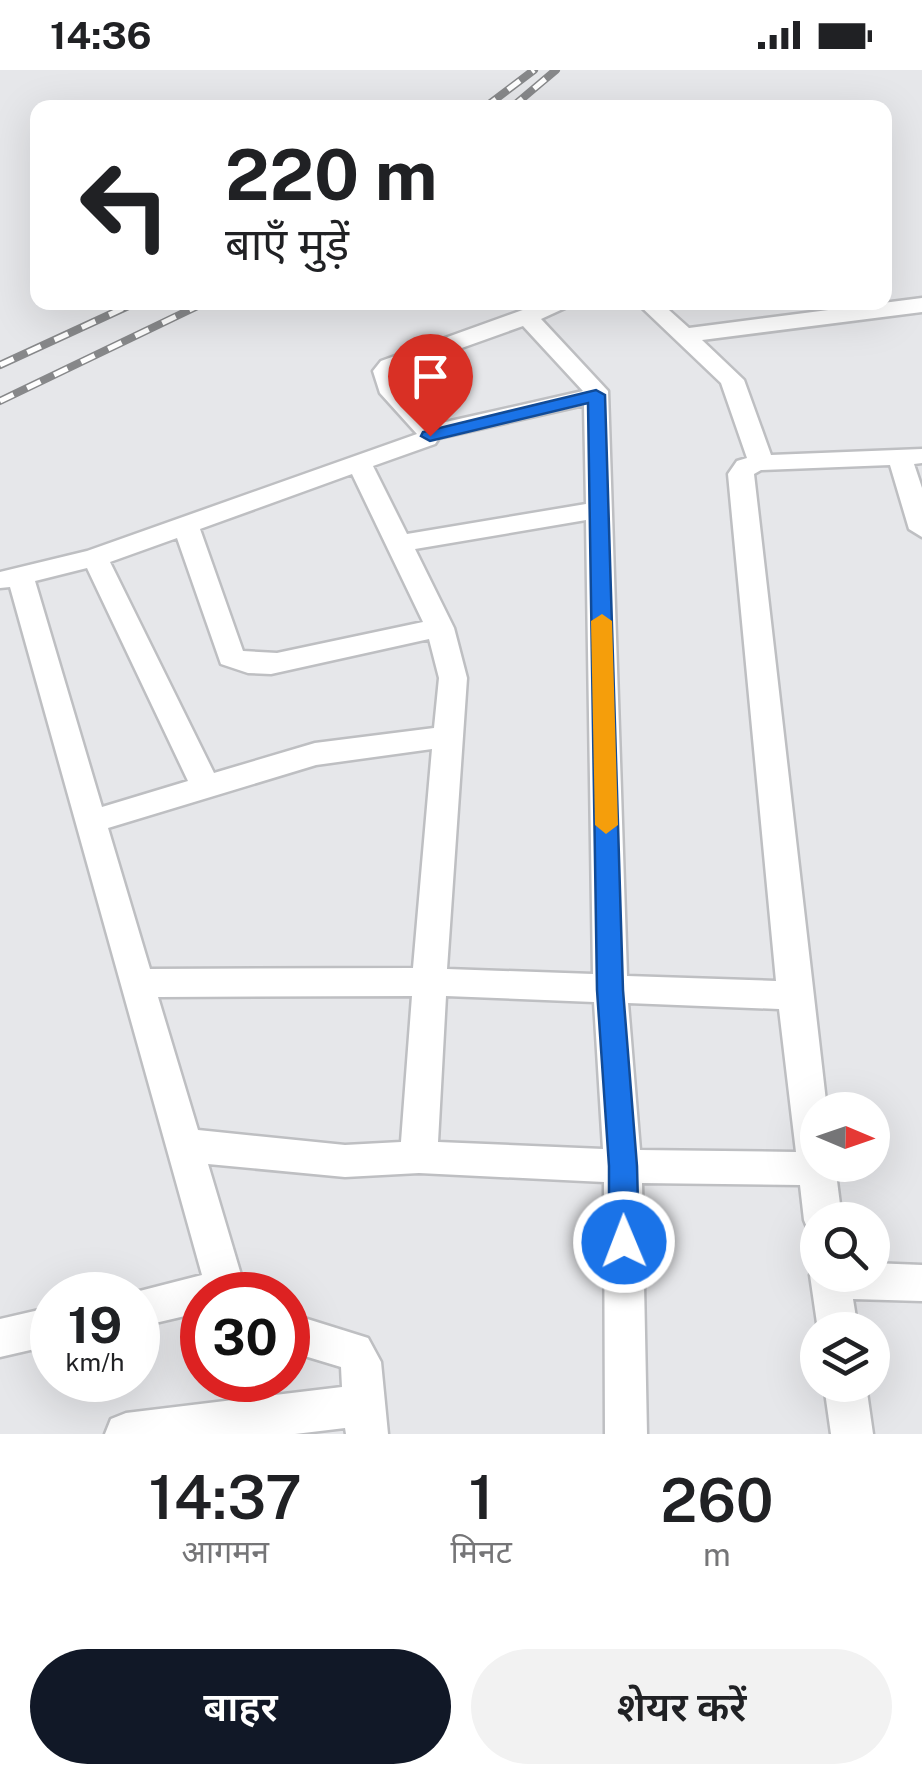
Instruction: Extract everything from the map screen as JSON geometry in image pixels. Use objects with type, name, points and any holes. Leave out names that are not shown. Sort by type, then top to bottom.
[{"type":"street","points":[[892,309],[922,305]]},
{"type":"street","points":[[431,433],[388,388],[388,366],[546,310]]},
{"type":"street","points":[[655,310],[738,388],[761,463]]},
{"type":"street","points":[[681,336],[883,310]]},
{"type":"street","points":[[527,317],[591,382],[596,395],[610,990],[623,1166],[626,1434]]},
{"type":"street","points":[[220,1272],[89,822],[10,579],[95,558],[185,523],[360,465],[426,439],[431,433],[596,395]]},
{"type":"street","points":[[808,1092],[741,474],[746,466],[761,463],[911,457],[922,529]]},
{"type":"street","points":[[360,465],[440,628],[453,678],[438,843],[420,1157]]},
{"type":"street","points":[[398,544],[599,510]]},
{"type":"street","points":[[185,523],[231,656],[239,661],[250,665],[277,663],[440,628]]},
{"type":"street","points":[[95,558],[206,785]]},
{"type":"street","points":[[89,822],[316,754],[450,736]]},
{"type":"street","points":[[136,984],[430,982],[796,996]]},
{"type":"street","points":[[182,1146],[345,1161],[420,1157],[623,1166],[800,1168]]},
{"type":"street","points":[[890,1281],[922,1283]]},
{"type":"street","points":[[0,1338],[30,1331]]},
{"type":"street","points":[[126,1434],[366,1419],[361,1362],[354,1352],[310,1339]]},
{"type":"street","points":[[847,1402],[852,1434]]},
{"type":"railway","points":[[495,100],[534,70]]},
{"type":"railway","points":[[520,100],[556,70]]},
{"type":"railway","points":[[0,365],[120,310]]},
{"type":"railway","points":[[0,401],[189,310]]},
{"type":"slow traffic","points":[[602,621],[606,825]]},
{"type":"route","points":[[430,436],[596,395],[610,990],[623,1166],[624,1242]]}]
